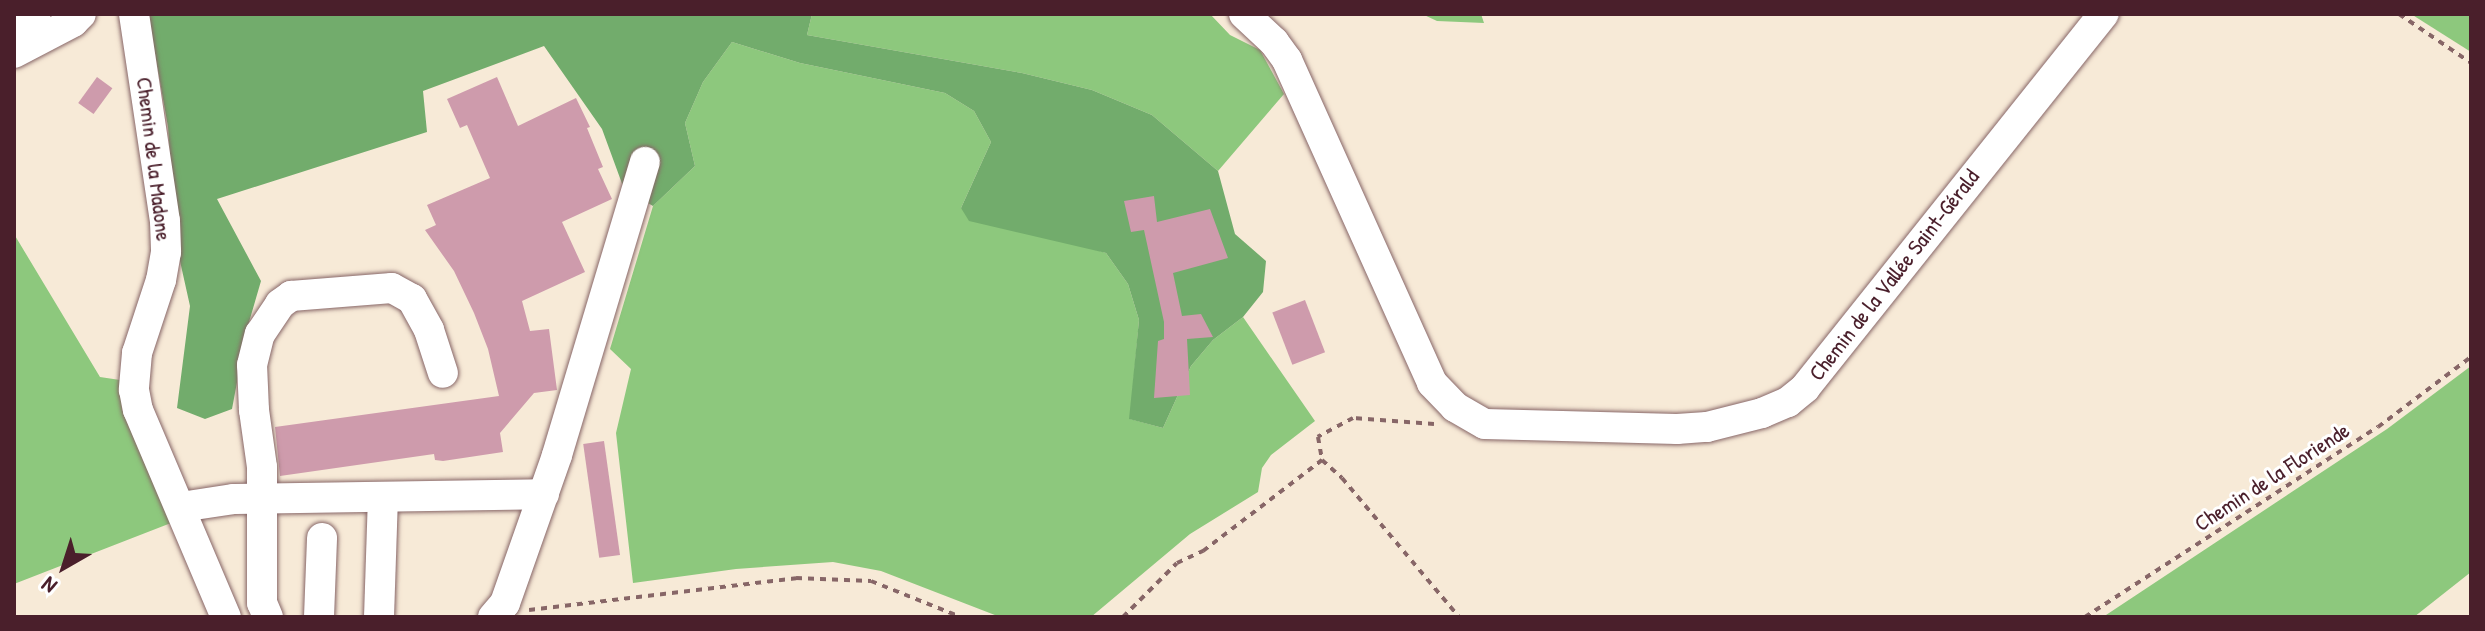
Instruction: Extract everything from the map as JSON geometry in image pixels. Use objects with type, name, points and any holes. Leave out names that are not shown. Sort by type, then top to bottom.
[{"type":"street","points":[[14,22],[36,14]]},
{"type":"street","points":[[14,53],[73,22],[81,14]]},
{"type":"street","name":"Chemin de la Madone","points":[[134,14],[165,221],[166,252],[161,280],[135,361],[134,390],[138,410],[226,617]]},
{"type":"street","name":"Chemin de la Vallée Saint-Gérald","points":[[1244,14],[1274,42],[1287,60],[1432,383],[1468,416],[1485,424],[1677,429],[1707,427],[1762,413],[1788,402],[1823,369],[1993,149],[2104,14]]},
{"type":"street","points":[[494,616],[505,603],[544,494],[645,162]]},
{"type":"street","points":[[268,617],[262,603],[261,499],[252,365],[260,334],[280,304],[291,296],[392,288],[412,299],[429,330],[443,373]]},
{"type":"street","points":[[181,507],[261,499],[544,494]]},
{"type":"street","points":[[379,617],[383,499]]},
{"type":"street","points":[[319,617],[322,538]]},
{"type":"path","points":[[2399,14],[2471,63]]},
{"type":"path","name":"Chemin de la Floriende","points":[[2085,617],[2378,427],[2471,357]]},
{"type":"path","points":[[1459,617],[1342,478],[1322,460],[1318,437],[1353,418],[1456,425],[1468,416]]},
{"type":"path","points":[[1123,617],[1177,563],[1203,551],[1322,460]]},
{"type":"path","points":[[494,616],[796,578],[871,581],[961,617]]},
{"type":"green space","points":[[148,14],[812,14],[807,35],[1022,73],[1092,90],[1152,115],[1218,171],[1235,234],[1266,261],[1263,292],[1243,317],[1213,340],[1191,366],[1163,428],[1129,419],[1139,320],[1128,284],[1106,253],[969,221],[961,208],[991,142],[974,111],[945,93],[800,63],[732,42],[703,82],[685,123],[695,166],[653,206],[624,189],[602,129],[544,46],[423,91],[427,132],[217,199],[261,281],[247,329],[232,409],[205,419],[177,408],[190,306],[176,243],[168,127]]},
{"type":"green space","points":[[812,14],[1210,14],[1230,35],[1260,50],[1284,94],[1218,171],[1152,115],[1092,90],[1022,73],[807,35]]},
{"type":"green space","points":[[1422,14],[1481,14],[1484,23],[1437,21]]},
{"type":"green space","points":[[2411,14],[2471,14],[2471,52]]},
{"type":"green space","points":[[732,42],[800,63],[945,93],[974,111],[991,142],[961,208],[1106,253],[1128,284],[1139,320],[1130,419],[1163,428],[1191,366],[1213,340],[1243,317],[1315,421],[1271,455],[1262,468],[1258,492],[1190,534],[1091,617],[1000,617],[881,571],[833,562],[736,569],[633,583],[616,433],[631,369],[610,349],[653,206],[695,166],[685,123],[703,82]]},
{"type":"green space","points":[[14,234],[100,377],[120,380],[122,409],[171,523],[14,584]]},
{"type":"green space","points":[[2471,366],[2471,572],[2414,617],[2103,617],[2387,429]]},
{"type":"building","points":[[97,77],[112,88],[94,114],[78,103]]},
{"type":"building","points":[[497,77],[518,126],[576,98],[590,127],[587,128],[603,167],[598,169],[612,199],[562,222],[585,272],[522,301],[530,331],[549,329],[557,390],[534,393],[500,433],[503,452],[443,461],[435,460],[434,454],[280,476],[275,427],[499,396],[488,349],[474,313],[454,271],[425,230],[436,225],[427,205],[490,178],[467,125],[460,128],[447,99]]},
{"type":"building","points":[[1154,196],[1157,222],[1210,209],[1228,258],[1173,273],[1182,316],[1201,314],[1213,337],[1187,339],[1190,395],[1154,398],[1158,341],[1164,339],[1164,322],[1144,230],[1131,232],[1124,201]]},
{"type":"building","points":[[1305,300],[1325,352],[1292,365],[1272,313]]},
{"type":"building","points":[[604,441],[620,555],[599,558],[583,444]]}]
